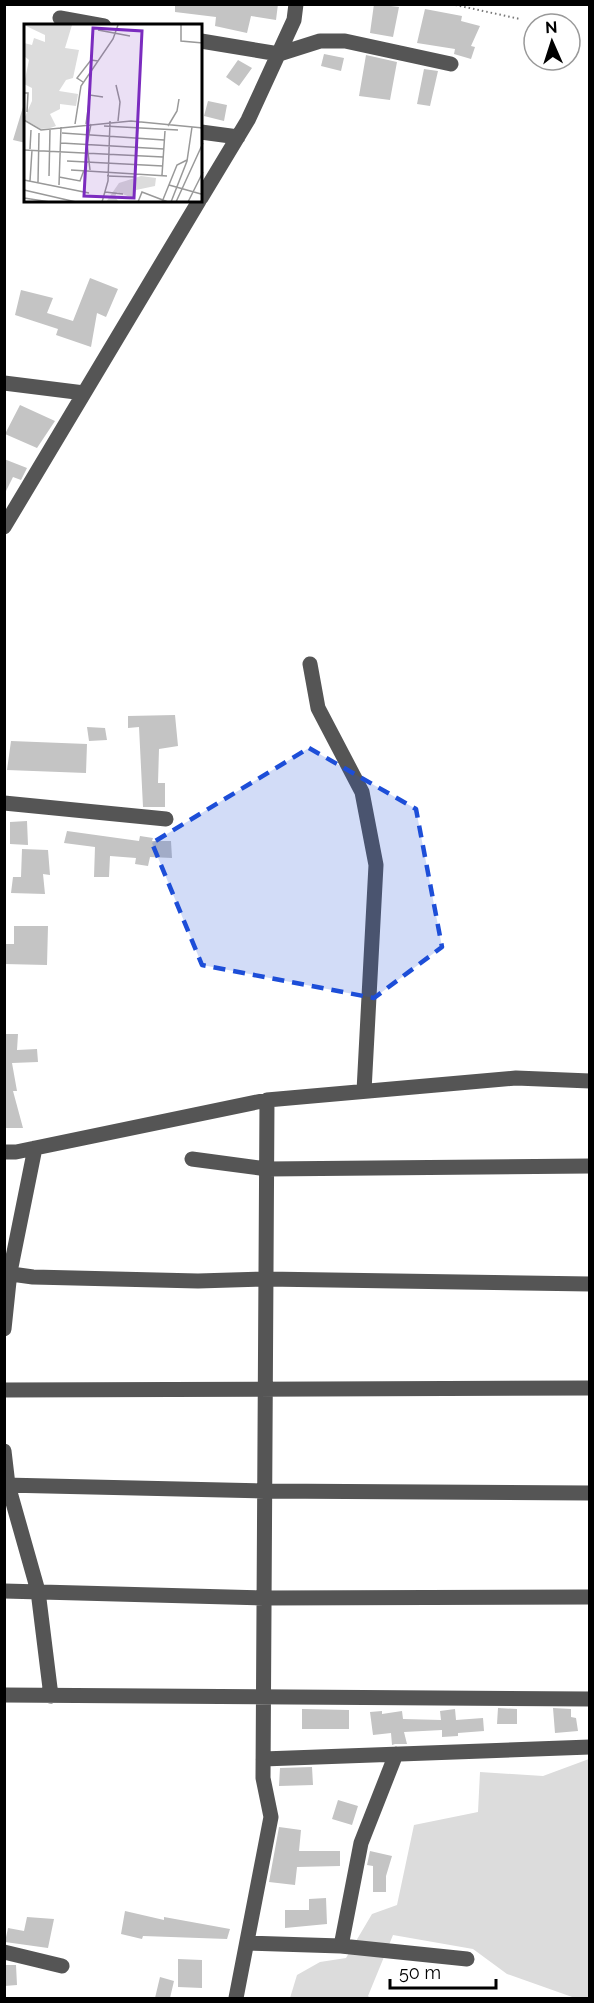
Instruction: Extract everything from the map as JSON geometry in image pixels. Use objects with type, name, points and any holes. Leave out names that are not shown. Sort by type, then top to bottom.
[{"type":"street","points":[[202,197],[238,136],[279,54],[294,20],[296,4]]},
{"type":"street","points":[[60,18],[93,24]]},
{"type":"street","points":[[202,41],[279,54],[320,41],[345,41],[451,64]]},
{"type":"street","points":[[202,132],[238,136]]},
{"type":"street","points":[[4,527],[199,202]]},
{"type":"street","points":[[4,383],[84,393]]},
{"type":"street","points":[[310,664],[318,708],[362,792],[376,865],[364,1091]]},
{"type":"street","points":[[4,803],[166,819]]},
{"type":"street","points":[[4,1152],[35,1148],[267,1100],[516,1078],[590,1081]]},
{"type":"street","points":[[236,1998],[272,1817],[263,1778],[267,1100]]},
{"type":"street","points":[[4,1329],[7,1272],[35,1148]]},
{"type":"street","points":[[192,1159],[267,1169],[590,1166]]},
{"type":"street","points":[[7,1272],[45,1278],[590,1284]]},
{"type":"street","points":[[4,1390],[590,1388]]},
{"type":"street","points":[[4,1451],[6,1485],[38,1591],[51,1696]]},
{"type":"street","points":[[6,1485],[265,1491],[590,1492]]},
{"type":"street","points":[[4,1591],[264,1598],[590,1597]]},
{"type":"street","points":[[4,1695],[590,1699]]},
{"type":"street","points":[[263,1760],[590,1747]]},
{"type":"street","points":[[341,1946],[362,1843],[396,1754]]},
{"type":"street","points":[[247,1943],[341,1946],[467,1959]]},
{"type":"street","points":[[4,1952],[62,1966]]},
{"type":"path","points":[[452,4],[520,18]]},
{"type":"highlighted area","points":[[309,748],[416,809],[442,947],[374,998],[202,965],[152,843]]},
{"type":"shaded area","points":[[589,1759],[589,1998],[575,1998],[507,1974],[473,1949],[393,1935],[368,1996],[370,1998],[290,1998],[297,1975],[320,1962],[346,1958],[372,1914],[397,1905],[414,1825],[478,1812],[480,1772],[543,1776]]},
{"type":"building","points":[[175,4],[278,4],[276,20],[251,16],[247,33],[215,26],[216,17],[175,12]]},
{"type":"building","points":[[374,4],[399,7],[393,37],[370,33]]},
{"type":"building","points":[[425,9],[462,16],[461,21],[480,26],[471,46],[475,47],[471,59],[454,54],[455,49],[417,43]]},
{"type":"building","points":[[324,54],[344,58],[341,71],[321,66]]},
{"type":"building","points":[[366,55],[397,62],[390,100],[359,96]]},
{"type":"building","points":[[238,60],[252,68],[239,86],[226,77]]},
{"type":"building","points":[[424,69],[438,71],[430,106],[417,104]]},
{"type":"building","points":[[208,101],[227,105],[224,121],[204,116]]},
{"type":"building","points":[[23,107],[24,107],[24,143],[13,140]]},
{"type":"building","points":[[90,278],[118,289],[106,317],[97,313],[91,347],[56,335],[58,329],[15,315],[21,290],[53,298],[47,313],[73,321]]},
{"type":"building","points":[[20,405],[55,421],[37,448],[5,434]]},
{"type":"building","points":[[4,459],[27,468],[21,480],[13,477],[4,495]]},
{"type":"building","points":[[175,715],[178,746],[159,749],[158,783],[165,783],[165,807],[143,807],[139,727],[128,728],[128,716]]},
{"type":"building","points":[[87,727],[105,728],[107,740],[89,741]]},
{"type":"building","points":[[11,741],[87,744],[86,773],[7,770]]},
{"type":"building","points":[[27,821],[28,845],[10,844],[10,822]]},
{"type":"building","points":[[67,831],[139,841],[140,836],[153,838],[152,841],[171,841],[172,858],[150,857],[148,866],[135,864],[136,858],[110,856],[109,877],[94,877],[95,847],[64,843]]},
{"type":"building","points":[[22,849],[48,850],[50,875],[43,874],[45,894],[11,893],[13,877],[21,877]]},
{"type":"building","points":[[14,926],[48,926],[47,965],[4,964],[4,944],[14,944]]},
{"type":"building","points":[[4,1034],[18,1034],[17,1050],[37,1049],[38,1062],[12,1063],[17,1091],[13,1091],[23,1128],[4,1128]]},
{"type":"building","points":[[498,1708],[517,1709],[517,1724],[497,1724]]},
{"type":"building","points":[[553,1708],[571,1709],[571,1717],[576,1718],[578,1731],[555,1733]]},
{"type":"building","points":[[302,1709],[349,1710],[349,1729],[302,1729]]},
{"type":"building","points":[[455,1709],[456,1720],[483,1718],[484,1731],[442,1737],[442,1730],[404,1732],[407,1744],[392,1745],[391,1733],[373,1735],[370,1712],[382,1711],[382,1714],[402,1711],[403,1719],[441,1720],[440,1711]]},
{"type":"building","points":[[312,1767],[313,1785],[279,1786],[280,1768]]},
{"type":"building","points":[[338,1800],[358,1806],[352,1825],[332,1819]]},
{"type":"building","points":[[279,1827],[301,1830],[299,1851],[340,1851],[340,1866],[297,1867],[295,1885],[269,1882]]},
{"type":"building","points":[[370,1851],[392,1856],[386,1876],[386,1892],[373,1892],[373,1866],[367,1865]]},
{"type":"building","points":[[326,1898],[327,1924],[285,1928],[285,1910],[309,1910],[309,1899]]},
{"type":"building","points":[[125,1911],[164,1920],[164,1917],[230,1929],[227,1939],[143,1936],[142,1939],[121,1934]]},
{"type":"building","points":[[27,1917],[54,1919],[48,1948],[5,1942],[8,1928],[24,1931]]},
{"type":"building","points":[[178,1959],[202,1960],[202,1988],[178,1987]]},
{"type":"building","points":[[4,1965],[16,1965],[17,1985],[4,1986]]},
{"type":"building","points":[[160,1977],[174,1981],[170,1998],[155,1998]]}]
